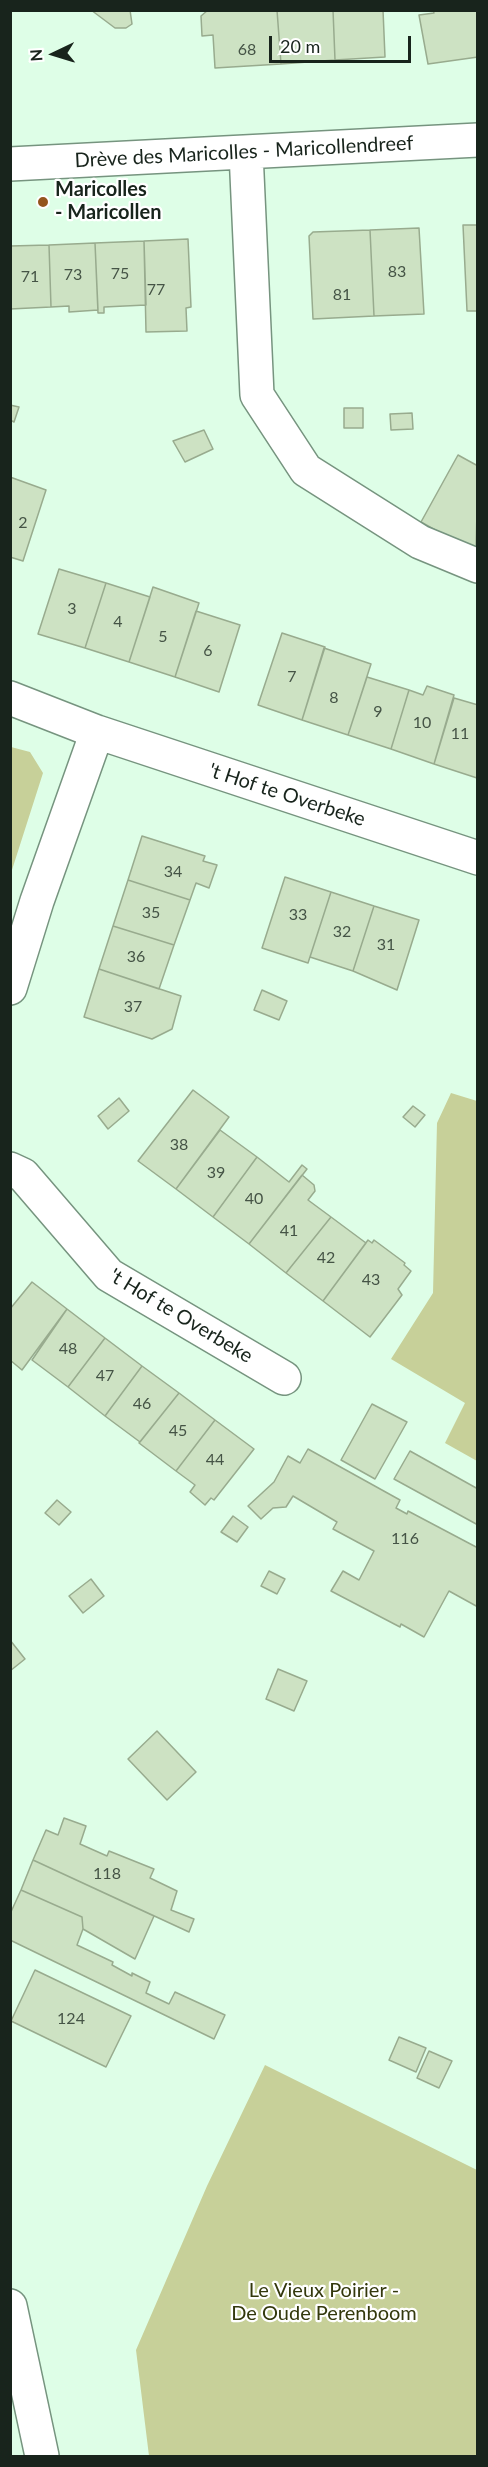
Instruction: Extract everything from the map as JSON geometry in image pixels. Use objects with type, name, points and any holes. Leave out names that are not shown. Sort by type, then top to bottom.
[{"type":"street","name":"Drève des Maricolles - Maricollendreef","points":[[10,164],[477,140]]},
{"type":"street","points":[[246,152],[256,395],[306,470],[420,542],[477,566]]},
{"type":"street","name":"'t Hof te Overbeke","points":[[10,698],[97,732],[477,858]]},
{"type":"street","points":[[10,988],[37,901],[97,732]]},
{"type":"street","name":"'t Hof te Overbeke","points":[[10,1169],[22,1175],[109,1275],[284,1378]]},
{"type":"street","points":[[10,2306],[42,2457]]},
{"type":"green space","points":[[11,747],[30,752],[43,773],[11,873]]},
{"type":"green space","points":[[451,1093],[477,1101],[477,1461],[445,1443],[465,1403],[391,1359],[433,1293],[437,1123]]},
{"type":"green space","name":"Le Vieux Poirier - De Oude Perenboom","points":[[265,2065],[477,2170],[477,2456],[149,2456],[136,2350],[207,2186]]},
{"type":"building","points":[[91,10],[130,10],[132,24],[126,28],[115,28]]},
{"type":"building","points":[[208,10],[277,10],[281,64],[215,68],[213,35],[202,36],[201,16]]},
{"type":"building","points":[[277,10],[333,10],[335,60],[281,64]]},
{"type":"building","points":[[333,10],[383,10],[385,57],[335,60]]},
{"type":"building","points":[[433,10],[477,10],[478,57],[428,64],[419,15],[434,13]]},
{"type":"building","points":[[463,225],[478,225],[478,311],[467,311]]},
{"type":"building","points":[[419,228],[424,314],[374,316],[370,230]]},
{"type":"building","points":[[370,230],[374,316],[313,319],[309,236],[313,232]]},
{"type":"building","points":[[188,239],[191,307],[186,308],[187,331],[146,332],[144,241]]},
{"type":"building","points":[[144,241],[146,305],[104,307],[104,313],[98,313],[95,243]]},
{"type":"building","points":[[95,243],[98,310],[69,312],[69,306],[51,307],[49,245]]},
{"type":"building","points":[[49,245],[51,307],[10,309],[10,246]]},
{"type":"building","points":[[10,405],[19,407],[14,422],[10,420]]},
{"type":"building","points":[[344,408],[363,408],[363,428],[344,428]]},
{"type":"building","points":[[412,413],[413,429],[391,430],[390,414]]},
{"type":"building","points":[[204,430],[213,449],[185,462],[173,441]]},
{"type":"building","points":[[458,455],[478,466],[476,553],[421,522]]},
{"type":"building","points":[[10,477],[46,490],[23,561],[10,557]]},
{"type":"building","points":[[59,569],[106,583],[85,648],[38,634]]},
{"type":"building","points":[[106,583],[150,597],[129,662],[85,648]]},
{"type":"building","points":[[153,587],[199,603],[175,677],[129,662]]},
{"type":"building","points":[[196,611],[240,625],[219,692],[175,677]]},
{"type":"building","points":[[282,633],[325,647],[302,720],[258,705]]},
{"type":"building","points":[[324,648],[371,664],[348,735],[302,720]]},
{"type":"building","points":[[367,677],[409,690],[391,749],[348,735]]},
{"type":"building","points":[[427,686],[454,695],[434,764],[391,749],[409,690],[423,695]]},
{"type":"building","points":[[454,698],[478,705],[477,778],[434,764]]},
{"type":"building","points":[[142,836],[205,856],[203,861],[217,865],[209,888],[196,883],[190,900],[128,880]]},
{"type":"building","points":[[285,877],[331,892],[308,963],[262,948]]},
{"type":"building","points":[[128,880],[190,900],[174,945],[113,926]]},
{"type":"building","points":[[331,892],[374,906],[353,971],[310,957]]},
{"type":"building","points":[[374,906],[419,920],[397,990],[353,971]]},
{"type":"building","points":[[113,926],[174,945],[159,989],[99,969]]},
{"type":"building","points":[[99,969],[181,996],[172,1029],[152,1039],[84,1017]]},
{"type":"building","points":[[262,990],[287,1001],[279,1020],[254,1010]]},
{"type":"building","points":[[193,1090],[229,1117],[176,1189],[138,1161]]},
{"type":"building","points":[[119,1098],[129,1111],[108,1129],[98,1116]]},
{"type":"building","points":[[413,1106],[425,1115],[415,1127],[403,1117]]},
{"type":"building","points":[[220,1130],[257,1157],[213,1217],[176,1189]]},
{"type":"building","points":[[257,1157],[289,1182],[302,1165],[307,1169],[249,1244],[213,1217]]},
{"type":"building","points":[[302,1175],[314,1185],[315,1191],[308,1200],[331,1217],[286,1273],[249,1244]]},
{"type":"building","points":[[331,1217],[366,1243],[323,1301],[286,1273]]},
{"type":"building","points":[[368,1240],[372,1243],[374,1240],[405,1263],[404,1265],[411,1271],[398,1289],[402,1295],[370,1337],[323,1301]]},
{"type":"building","points":[[32,1282],[67,1309],[22,1370],[10,1360],[10,1309]]},
{"type":"building","points":[[67,1309],[105,1338],[68,1387],[32,1360]]},
{"type":"building","points":[[105,1338],[142,1366],[105,1416],[68,1387]]},
{"type":"building","points":[[142,1366],[179,1393],[140,1442],[105,1416]]},
{"type":"building","points":[[179,1393],[215,1420],[176,1471],[139,1443]]},
{"type":"building","points":[[372,1404],[407,1422],[375,1479],[341,1460]]},
{"type":"building","points":[[215,1420],[254,1449],[214,1500],[211,1498],[205,1505],[190,1492],[195,1485],[176,1471]]},
{"type":"building","points":[[308,1449],[400,1500],[396,1508],[407,1514],[408,1511],[478,1548],[478,1607],[449,1591],[424,1637],[331,1591],[343,1571],[359,1580],[374,1551],[333,1529],[337,1522],[293,1496],[286,1507],[273,1508],[261,1519],[248,1506],[274,1482],[288,1456],[300,1463]]},
{"type":"building","points":[[410,1451],[478,1489],[478,1525],[394,1479]]},
{"type":"building","points":[[57,1500],[71,1512],[59,1525],[45,1513]]},
{"type":"building","points":[[233,1516],[248,1527],[237,1542],[221,1532]]},
{"type":"building","points":[[269,1571],[285,1579],[277,1594],[261,1586]]},
{"type":"building","points":[[91,1579],[104,1596],[83,1613],[69,1596]]},
{"type":"building","points":[[10,1640],[25,1659],[10,1671]]},
{"type":"building","points":[[278,1669],[307,1681],[294,1711],[266,1699]]},
{"type":"building","points":[[157,1731],[196,1772],[167,1800],[128,1759]]},
{"type":"building","points":[[64,1818],[86,1826],[80,1844],[107,1856],[109,1851],[154,1869],[150,1878],[177,1891],[171,1910],[194,1919],[189,1932],[33,1860],[46,1830],[58,1835]]},
{"type":"building","points":[[33,1860],[154,1916],[135,1959],[83,1929],[82,1917],[21,1890]]},
{"type":"building","points":[[21,1890],[82,1917],[83,1929],[77,1945],[113,1962],[112,1965],[132,1976],[132,1973],[150,1982],[146,1993],[169,2004],[175,1992],[225,2015],[214,2039],[10,1940],[10,1914]]},
{"type":"building","points":[[35,1970],[131,2016],[106,2067],[11,2021]]},
{"type":"building","points":[[399,2037],[426,2048],[416,2072],[389,2060]]},
{"type":"building","points":[[429,2051],[452,2061],[439,2088],[417,2078]]},
{"type":"place","name":"Maricolles - Maricollen","points":[[43,202]]}]
